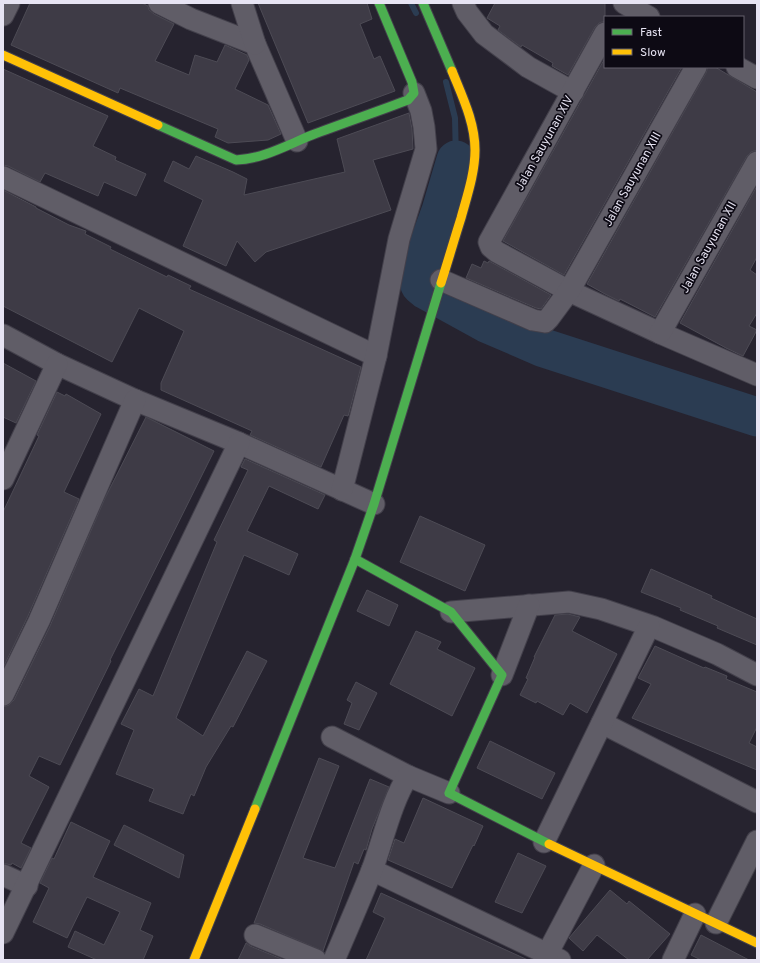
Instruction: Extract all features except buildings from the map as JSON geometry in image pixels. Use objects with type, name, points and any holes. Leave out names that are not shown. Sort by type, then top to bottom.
[{"type":"street","points":[[3,15],[8,3]]},
{"type":"street","points":[[159,3],[191,19],[255,44]]},
{"type":"street","points":[[242,3],[255,44],[297,141]]},
{"type":"street","points":[[342,490],[376,356],[399,239],[426,149],[421,111],[414,94],[412,82],[379,3]]},
{"type":"street","points":[[194,960],[355,559],[374,504],[439,285],[468,194],[473,171],[475,149],[472,126],[464,102],[423,3]]},
{"type":"street","points":[[463,3],[467,12],[484,34],[528,67],[573,92]]},
{"type":"street","points":[[615,16],[623,3],[647,16]]},
{"type":"street","name":"Jalan Sauyunan XIV","points":[[569,291],[497,252],[491,247],[489,242],[604,35]]},
{"type":"street","points":[[3,55],[236,160],[247,160],[269,154],[297,141],[408,100],[414,94]]},
{"type":"street","name":"Jalan Sauyunan XIII","points":[[439,285],[533,320],[545,322],[569,291],[695,68]]},
{"type":"street","points":[[739,68],[757,78]]},
{"type":"street","name":"Jalan Sauyunan XII","points":[[660,333],[757,162]]},
{"type":"street","points":[[3,177],[376,356]]},
{"type":"street","points":[[569,291],[660,333],[757,375]]},
{"type":"street","points":[[3,335],[57,364],[135,400],[239,443],[374,504]]},
{"type":"street","points":[[3,479],[57,364]]},
{"type":"street","points":[[3,695],[39,621],[135,400]]},
{"type":"street","points":[[3,933],[239,443]]},
{"type":"street","points":[[355,559],[451,612],[502,675]]},
{"type":"street","points":[[451,612],[569,602],[601,609],[650,626],[717,654],[757,675]]},
{"type":"street","points":[[449,793],[502,675],[529,605]]},
{"type":"street","points":[[544,842],[650,626]]},
{"type":"street","points":[[602,723],[757,802]]},
{"type":"street","points":[[332,737],[408,776],[449,793],[544,842],[757,943]]},
{"type":"street","points":[[334,960],[372,870],[395,804],[408,776]]},
{"type":"street","points":[[716,923],[757,841]]},
{"type":"street","points":[[372,870],[550,958],[594,865]]},
{"type":"street","points":[[3,875],[26,886]]},
{"type":"street","points":[[673,960],[695,914]]},
{"type":"street","points":[[255,935],[316,960]]},
{"type":"waterway","points":[[411,3],[416,13]]},
{"type":"waterway","points":[[446,82],[455,118],[456,160]]},
{"type":"waterway","points":[[456,160],[441,211],[417,277],[420,285],[426,290],[486,323],[544,348],[757,417]]},
{"type":"traffic: fast","points":[[158,125],[236,160],[256,157],[275,151],[312,135],[408,100],[414,93],[412,82],[379,3]]},
{"type":"traffic: fast","points":[[423,3],[452,71]]},
{"type":"traffic: fast","points":[[255,809],[355,559],[374,504],[441,283]]},
{"type":"traffic: fast","points":[[355,559],[451,612],[502,675],[449,793],[549,844]]},
{"type":"traffic: slow","points":[[3,55],[158,125]]},
{"type":"traffic: slow","points":[[441,283],[468,193],[475,159],[473,129],[464,100],[452,71]]},
{"type":"traffic: slow","points":[[194,960],[255,809]]},
{"type":"traffic: slow","points":[[549,844],[757,943]]}]
